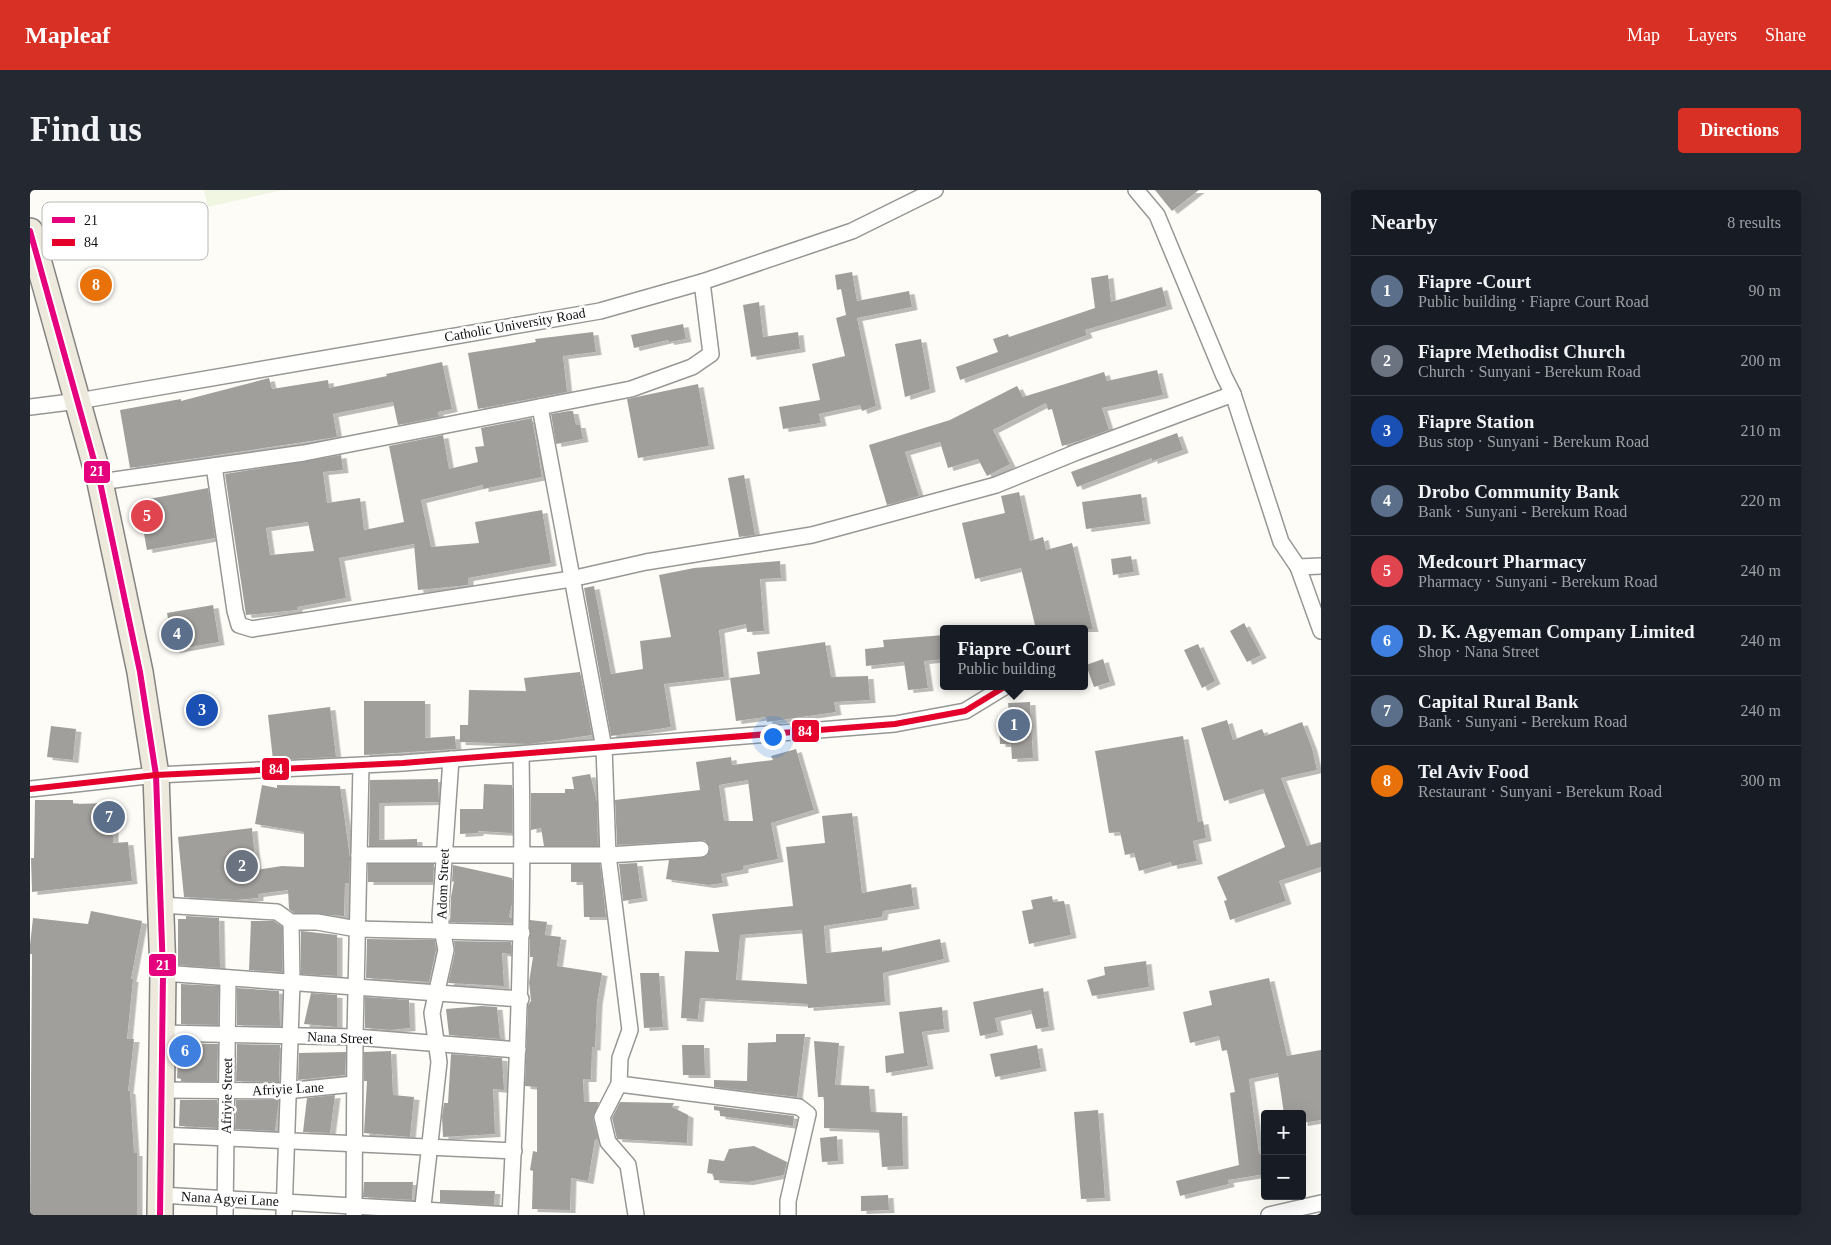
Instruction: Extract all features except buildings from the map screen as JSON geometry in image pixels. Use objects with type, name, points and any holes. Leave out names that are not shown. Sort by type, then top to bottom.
[{"type":"main road","points":[[30,231],[100,482],[140,672],[156,775],[163,973],[160,1205]]},
{"type":"street","name":"Catholic University Road","points":[[30,407],[78,401],[600,311],[702,282],[852,231],[934,190]]},
{"type":"street","points":[[1136,190],[1157,215],[1233,394],[1281,542],[1298,566],[1321,631]]},
{"type":"street","points":[[100,482],[304,453],[631,389],[692,367],[711,354],[702,282]]},
{"type":"street","points":[[214,466],[239,625],[252,629],[571,579],[646,562],[812,535],[932,504],[996,485],[1077,452],[1233,394]]},
{"type":"street","points":[[540,407],[604,748],[608,855],[630,1030],[620,1058],[619,1084],[602,1117],[608,1142],[628,1165],[636,1215]]},
{"type":"street","points":[[1298,566],[1321,566]]},
{"type":"street","points":[[30,788],[156,775],[451,760],[895,724],[966,711],[1000,690]]},
{"type":"street","points":[[510,1215],[522,933],[521,754]]},
{"type":"street","name":"Adom Street","points":[[423,1212],[439,1062],[432,1014],[446,950],[440,918],[451,760]]},
{"type":"street","points":[[354,1210],[354,1084],[361,766]]},
{"type":"street","points":[[359,855],[608,855],[701,850]]},
{"type":"street","points":[[160,906],[277,912],[291,922],[317,922],[357,929],[522,933]]},
{"type":"street","points":[[284,1209],[292,982],[291,922]]},
{"type":"street","points":[[163,973],[520,999]]},
{"type":"street","name":"Afriyie Street","points":[[225,1215],[228,978]]},
{"type":"street","name":"Nana Street","points":[[162,1034],[355,1037],[518,1050]]},
{"type":"street","name":"Afriyie Lane","points":[[161,1090],[288,1091],[354,1084]]},
{"type":"street","points":[[619,1084],[799,1107],[808,1114],[788,1201],[788,1215]]},
{"type":"street","points":[[160,1136],[354,1146],[514,1151]]},
{"type":"street","name":"Nana Agyei Lane","points":[[160,1205],[226,1199],[284,1209],[510,1215]]},
{"type":"street","points":[[1269,1215],[1321,1203]]},
{"type":"green space","points":[[204,190],[283,190],[208,207]]},
{"type":"transit line","name":"21","points":[[30,231],[100,482],[140,672],[156,775],[163,973],[160,1215]]},
{"type":"transit line","name":"84","points":[[30,789],[156,775],[403,763],[895,724],[965,711],[999,690]]},
{"type":"place","name":"Tel Aviv Food","points":[[96,285]]},
{"type":"place","name":"Medcourt Pharmacy","points":[[147,516]]},
{"type":"place","name":"Drobo Community Bank","points":[[177,634]]},
{"type":"place","name":"Fiapre Station","points":[[202,710]]},
{"type":"place","name":"Fiapre -Court","points":[[1014,725]]},
{"type":"place","name":"Capital Rural Bank","points":[[109,817]]},
{"type":"place","name":"Fiapre Methodist Church","points":[[242,866]]},
{"type":"place","name":"D. K. Agyeman Company Limited","points":[[185,1051]]}]
